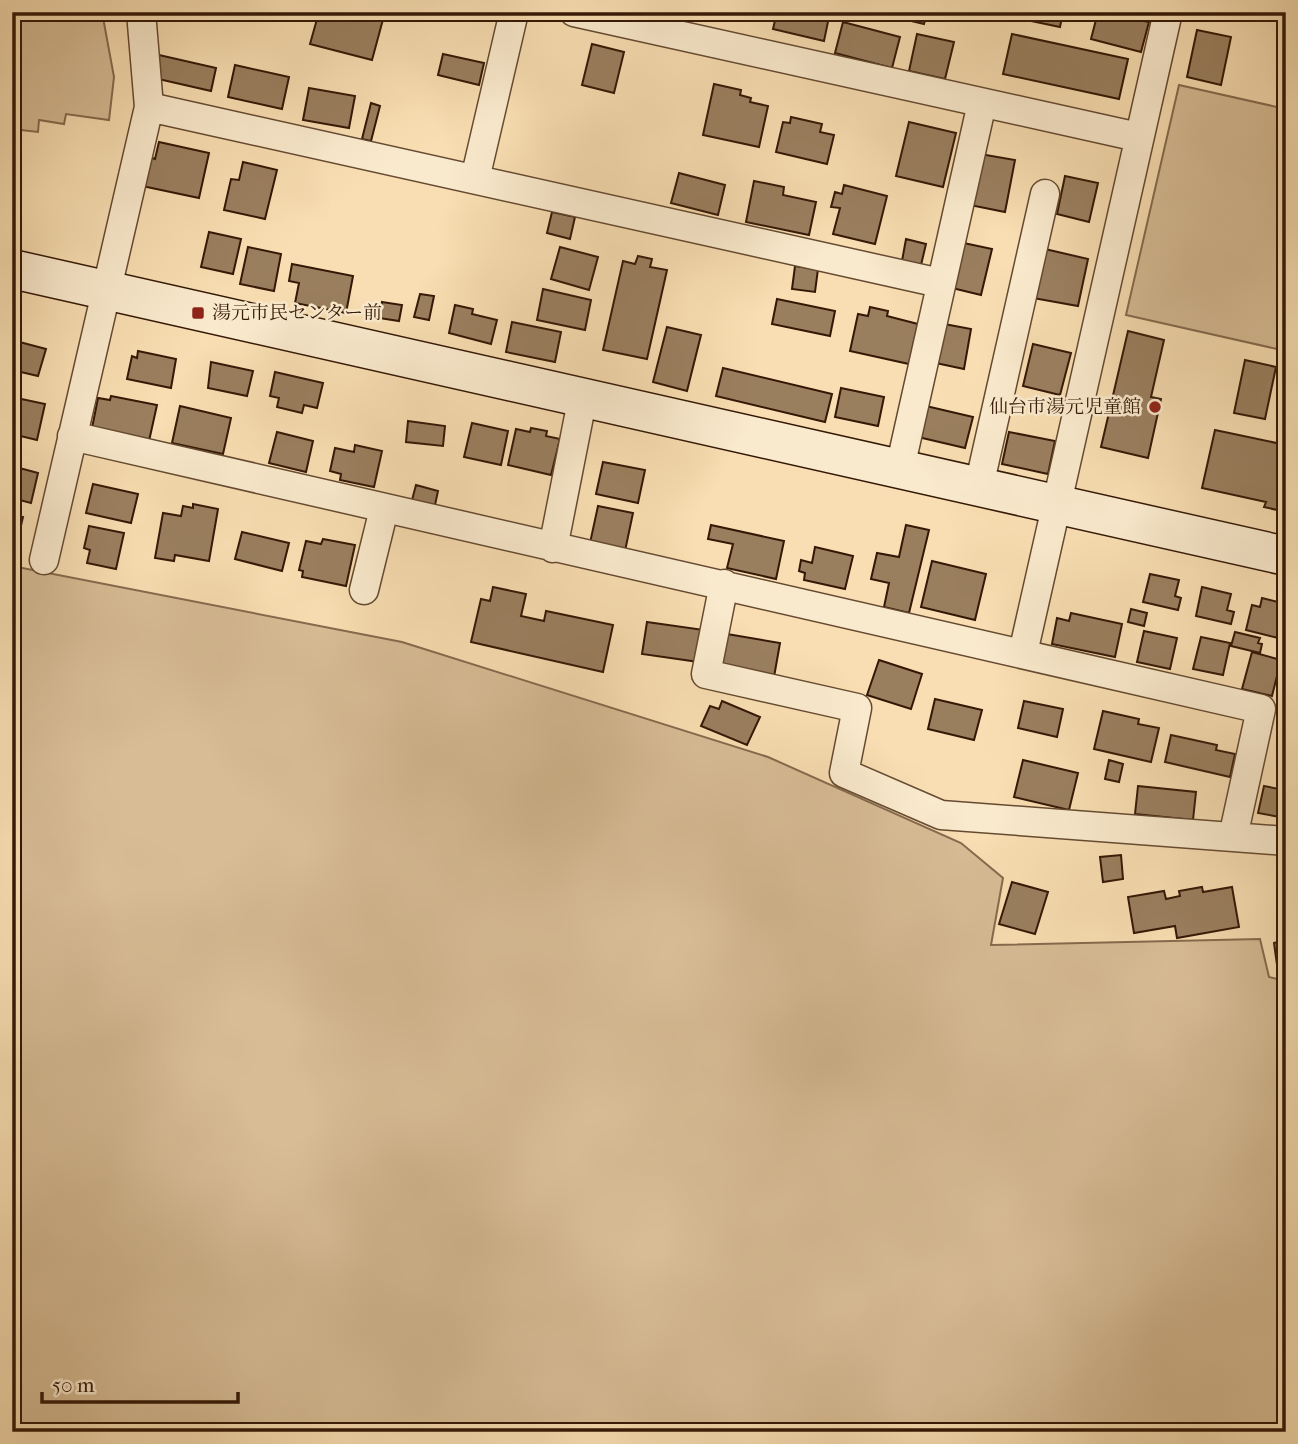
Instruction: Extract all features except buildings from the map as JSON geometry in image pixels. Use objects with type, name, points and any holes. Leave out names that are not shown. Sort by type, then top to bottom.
[{"type":"street","points":[[44,561],[149,107],[141,12]]},
{"type":"street","points":[[475,179],[513,12]]},
{"type":"street","points":[[574,12],[1138,137]]},
{"type":"street","points":[[1023,653],[1168,12]]},
{"type":"street","points":[[900,468],[982,103]]},
{"type":"street","points":[[149,107],[940,283]]},
{"type":"street","points":[[979,486],[1045,194]]},
{"type":"street","points":[[12,269],[1286,556]]},
{"type":"street","points":[[553,548],[583,396]]},
{"type":"street","points":[[72,436],[1261,709],[1233,837]]},
{"type":"street","points":[[365,590],[384,509]]},
{"type":"street","points":[[724,584],[706,674],[857,708],[844,773],[942,815],[1286,841]]},
{"type":"shaded area","points":[[12,12],[102,12],[114,77],[109,120],[66,114],[64,124],[39,120],[38,132],[12,129]]},
{"type":"shaded area","points":[[1179,85],[1286,109],[1286,351],[1126,315]]},
{"type":"shaded area","points":[[12,566],[402,642],[768,757],[961,843],[1003,878],[991,945],[1260,939],[1269,977],[1286,981],[1286,1432],[12,1432]]},
{"type":"place","name":"湯元市民センター前","points":[[198,313]]},
{"type":"place","name":"仙台市湯元児童館","points":[[1155,407]]}]
